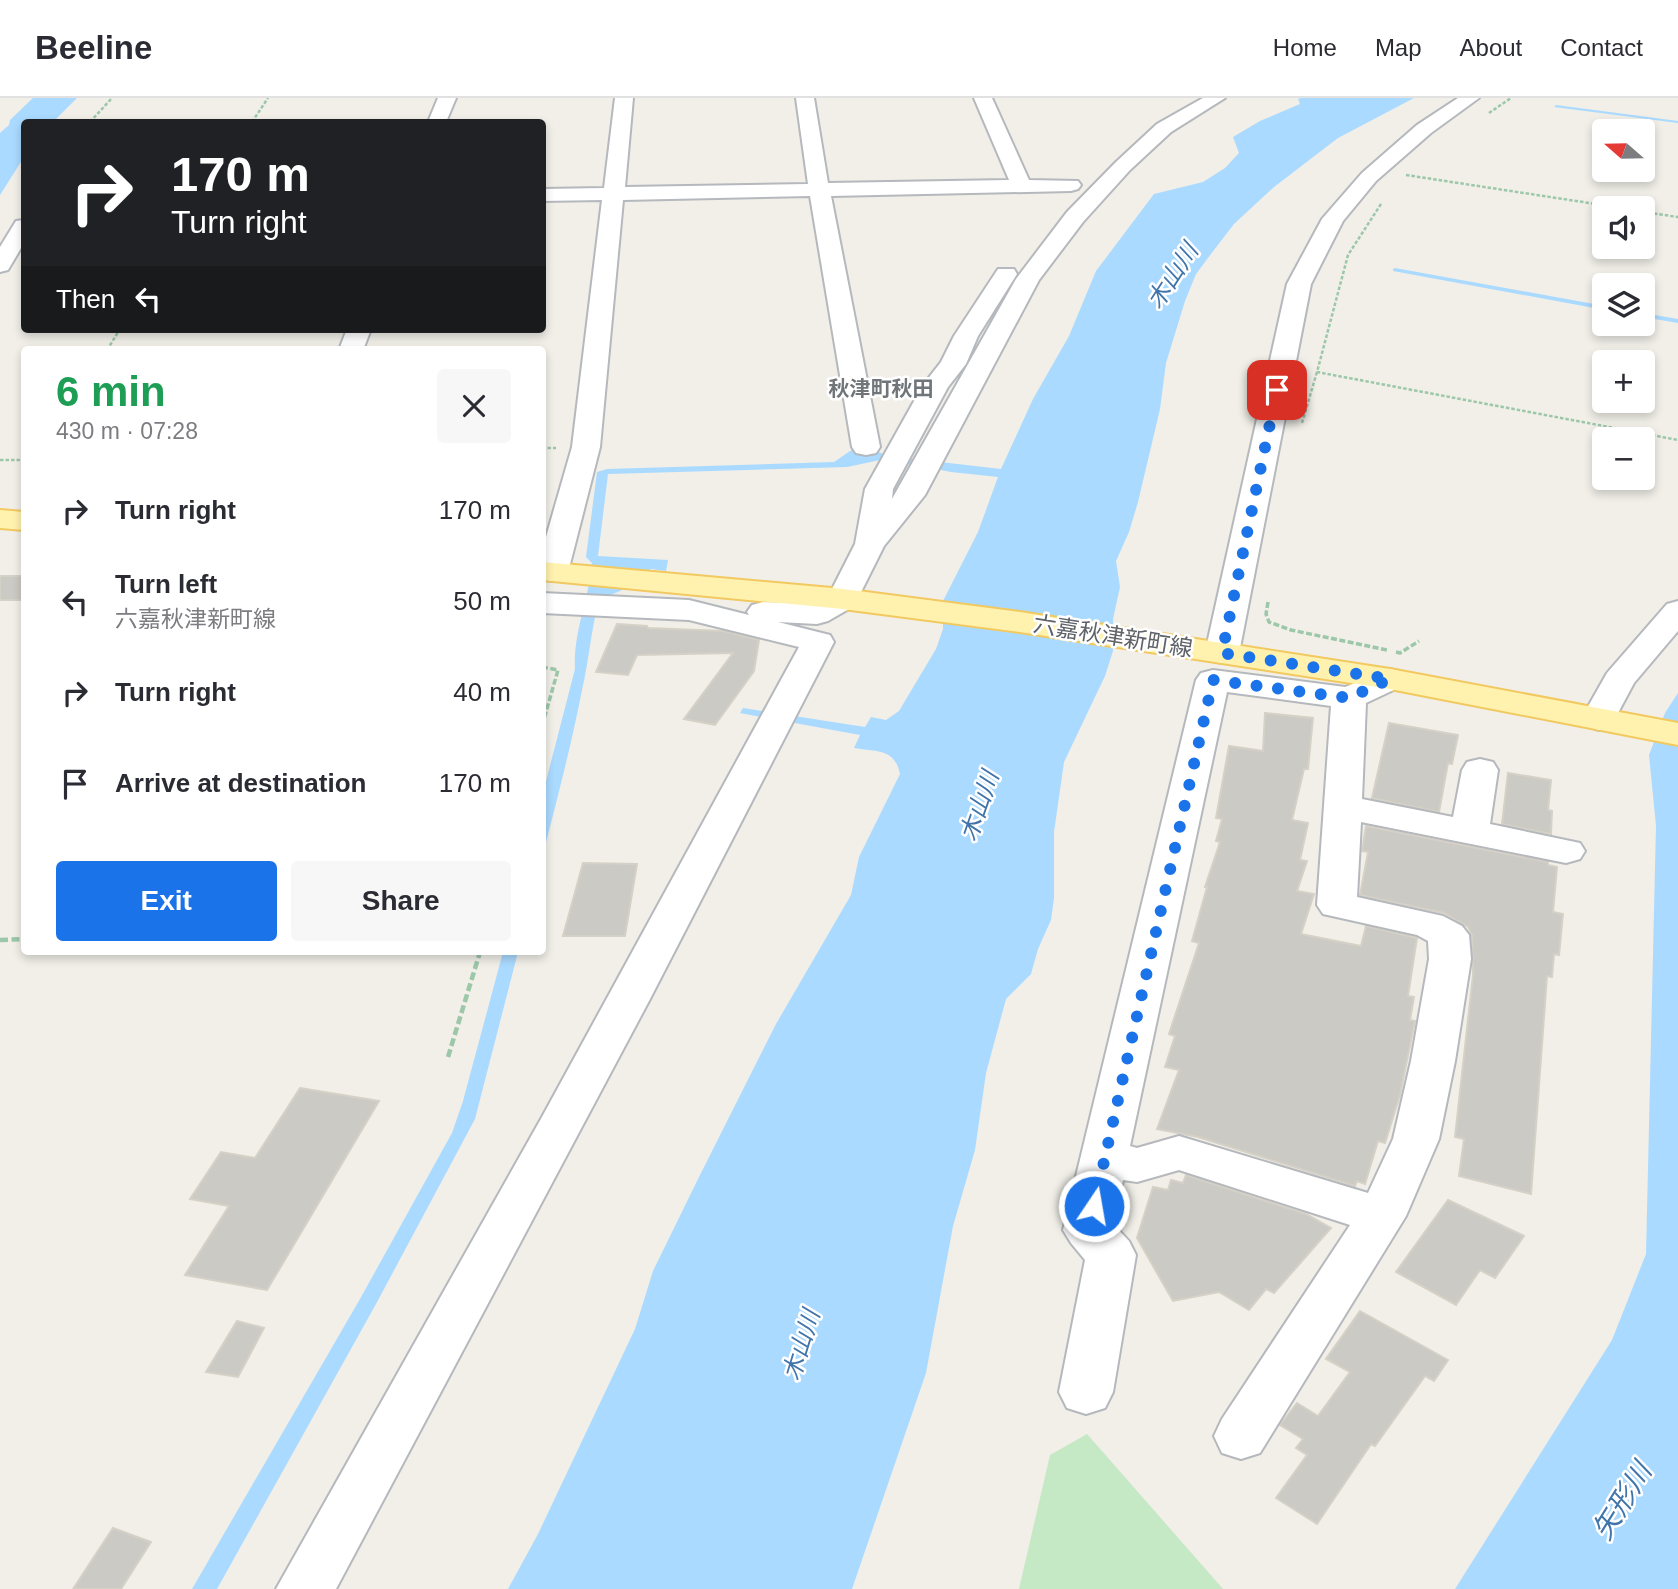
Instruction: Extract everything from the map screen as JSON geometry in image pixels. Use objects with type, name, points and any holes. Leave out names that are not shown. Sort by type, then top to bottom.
[{"type":"main road","points":[[0,519],[21,522]]},
{"type":"main road","name":"六嘉秋津新町線","points":[[546,582],[843,598],[1390,679],[1678,734]]},
{"type":"street","points":[[439,119],[447,98]]},
{"type":"street","points":[[305,1589],[568,1115],[818,642],[689,610],[546,582],[586,447],[624,98]]},
{"type":"street","points":[[805,98],[866,447]]},
{"type":"street","points":[[983,98],[1021,185]]},
{"type":"street","points":[[1121,141],[1165,108],[1186,98]]},
{"type":"street","points":[[689,610],[817,614],[843,598],[870,544],[911,495],[1028,279],[1075,217],[1164,128],[1216,98]]},
{"type":"street","points":[[1222,653],[1299,285],[1333,219],[1369,177],[1424,129],[1475,109]]},
{"type":"street","points":[[546,195],[1021,185],[1076,181],[996,288],[966,336],[953,363],[936,385],[879,489],[870,544]]},
{"type":"street","points":[[0,265],[21,231]]},
{"type":"street","points":[[1599,719],[1619,680],[1678,611]]},
{"type":"street","points":[[1086,1392],[1111,1255],[1088,1230],[1213,680],[1349,698],[1390,679]]},
{"type":"street","points":[[1241,1436],[1382,1216],[1416,1139],[1433,1061],[1450,959],[1448,935],[1429,925],[1337,905],[1349,698]]},
{"type":"street","points":[[1470,832],[1480,770]]},
{"type":"street","points":[[1343,807],[1566,851]]},
{"type":"street","points":[[1104,1158],[1136,1165],[1179,1153],[1382,1216]]},
{"type":"path","points":[[93,119],[112,98]]},
{"type":"path","points":[[254,119],[268,98]]},
{"type":"path","points":[[1475,109],[1511,98]]},
{"type":"path","points":[[1416,167],[1406,176],[1592,204]]},
{"type":"path","points":[[1297,432],[1307,412],[1348,255],[1381,203]]},
{"type":"path","points":[[1655,214],[1678,217]]},
{"type":"path","points":[[1317,372],[1678,440]]},
{"type":"path","points":[[0,460],[21,460]]},
{"type":"path","points":[[1268,601],[1266,614],[1269,622],[1291,630],[1400,653],[1419,641]]},
{"type":"path","points":[[546,668],[558,670],[546,712]]},
{"type":"path","points":[[0,940],[21,939]]},
{"type":"path","points":[[448,1057],[479,955]]},
{"type":"green space","points":[[1087,1434],[1223,1589],[1019,1589],[1050,1455]]},
{"type":"water","points":[[33,98],[77,98],[56,119],[21,119],[21,162],[0,195],[0,133],[9,125],[10,120]]},
{"type":"water","name":"木山川","points":[[1414,98],[1338,138],[1274,187],[1234,224],[1196,274],[1185,301],[1166,363],[1160,409],[1138,502],[1116,561],[1120,587],[1113,619],[1113,651],[1105,676],[1064,762],[1054,832],[1054,898],[1051,920],[1038,949],[1031,974],[1006,999],[986,1073],[975,1150],[953,1226],[926,1373],[852,1589],[508,1589],[538,1534],[635,1329],[653,1271],[698,1179],[776,1024],[851,895],[859,857],[900,774],[889,755],[854,748],[860,735],[740,713],[743,708],[865,727],[871,717],[886,720],[899,711],[936,649],[943,629],[943,601],[978,532],[998,477],[951,472],[885,459],[847,467],[608,474],[598,556],[668,560],[666,571],[651,569],[620,591],[599,600],[573,732],[546,843],[546,781],[575,669],[576,642],[592,563],[586,557],[597,472],[607,469],[834,462],[856,447],[867,447],[888,456],[1001,469],[1033,399],[1069,336],[1096,271],[1154,194],[1203,182],[1225,168],[1239,153],[1233,137],[1260,121],[1300,104],[1298,99]]},
{"type":"water","name":"矢形川","points":[[1678,693],[1678,1589],[1455,1589],[1612,1340],[1646,1254],[1656,826],[1649,755],[1665,713]]},
{"type":"water","points":[[502,955],[517,955],[475,1119],[376,1304],[217,1589],[192,1589],[360,1299],[452,1133]]},
{"type":"building","points":[[0,576],[21,576],[21,600],[0,600]]},
{"type":"building","points":[[617,624],[724,631],[759,640],[754,671],[715,725],[684,719],[733,653],[637,655],[628,675],[596,672]]},
{"type":"building","points":[[1265,713],[1313,718],[1308,769],[1304,769],[1292,820],[1308,823],[1300,860],[1307,861],[1297,891],[1314,894],[1301,934],[1361,946],[1366,926],[1417,938],[1408,996],[1414,997],[1410,1020],[1415,1021],[1400,1095],[1385,1143],[1378,1141],[1365,1184],[1357,1181],[1355,1186],[1198,1137],[1157,1129],[1179,1070],[1165,1067],[1175,1036],[1169,1034],[1199,943],[1192,941],[1205,887],[1220,842],[1216,841],[1222,819],[1216,818],[1229,746],[1263,751]]},
{"type":"building","points":[[1389,723],[1458,735],[1452,764],[1448,763],[1439,812],[1372,798]]},
{"type":"building","points":[[1508,773],[1551,780],[1548,810],[1552,811],[1551,834],[1502,824]]},
{"type":"building","points":[[1366,826],[1548,862],[1548,865],[1557,867],[1553,912],[1563,914],[1559,955],[1554,954],[1552,977],[1547,976],[1531,1194],[1459,1176],[1464,1139],[1455,1137],[1473,975],[1472,935],[1468,927],[1444,913],[1360,895],[1368,852],[1362,851]]},
{"type":"building","points":[[583,863],[637,864],[625,936],[563,936]]},
{"type":"building","points":[[300,1088],[379,1101],[267,1290],[185,1275],[229,1206],[190,1199],[221,1152],[255,1158]]},
{"type":"building","points":[[1186,1175],[1306,1214],[1331,1228],[1274,1293],[1266,1289],[1249,1310],[1219,1292],[1173,1301],[1137,1238],[1153,1187],[1168,1190],[1171,1180],[1183,1183]]},
{"type":"building","points":[[1448,1200],[1524,1236],[1495,1278],[1480,1270],[1456,1305],[1396,1272]]},
{"type":"building","points":[[1360,1311],[1448,1360],[1434,1381],[1425,1376],[1375,1446],[1371,1444],[1317,1524],[1276,1498],[1307,1455],[1296,1448],[1303,1439],[1280,1425],[1297,1403],[1318,1416],[1350,1372],[1326,1359]]},
{"type":"building","points":[[237,1321],[264,1328],[238,1377],[206,1372]]},
{"type":"building","points":[[113,1528],[151,1542],[121,1589],[73,1589]]},
{"type":"waterway","points":[[1556,106],[1678,122]]},
{"type":"waterway","points":[[1395,270],[1592,306]]},
{"type":"waterway","points":[[1655,317],[1678,321]]},
{"type":"district","name":"秋津町秋田","points":[[881,388]]},
{"type":"route","points":[[1094,1206],[1213,680],[1349,698],[1390,679],[1222,653],[1277,390]]}]
